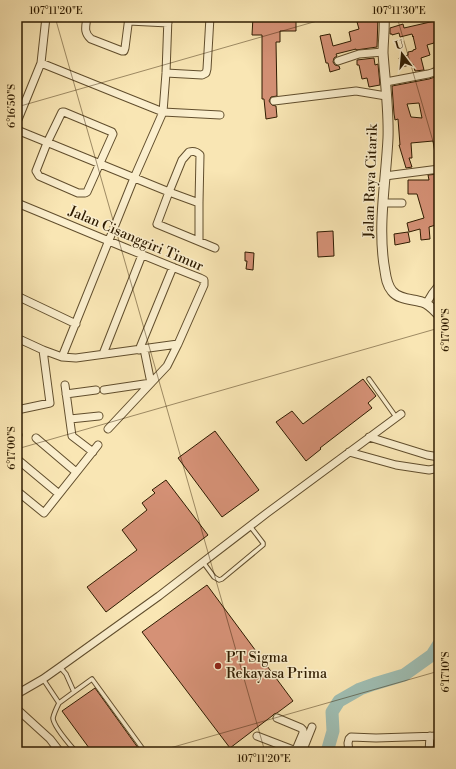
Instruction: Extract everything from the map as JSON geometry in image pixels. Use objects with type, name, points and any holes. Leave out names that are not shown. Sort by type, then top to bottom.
[{"type":"street","points":[[17,122],[41,63],[46,17]]},
{"type":"street","points":[[62,357],[134,178],[163,112],[166,73],[168,20],[129,19],[125,48],[124,51],[122,51],[91,39],[86,34],[87,17]]},
{"type":"street","points":[[166,73],[202,75],[206,73],[210,17]]},
{"type":"street","name":"Jalan Raya Citarik","points":[[384,17],[383,52],[386,82],[388,137],[383,203],[383,260],[388,284],[393,292],[397,295],[423,302],[439,315]]},
{"type":"street","points":[[439,41],[439,62]]},
{"type":"street","points":[[338,61],[359,54],[383,52]]},
{"type":"street","points":[[41,63],[163,112],[220,115]]},
{"type":"street","points":[[386,82],[428,74],[438,71],[439,68]]},
{"type":"street","points":[[274,101],[356,91],[386,96]]},
{"type":"street","points":[[62,112],[112,132],[113,134],[100,164],[87,192],[84,193],[78,193],[39,176],[36,173],[47,143],[62,112]]},
{"type":"street","points":[[17,130],[168,192],[199,203]]},
{"type":"street","points":[[199,242],[200,155],[194,151],[189,152],[182,160],[168,192],[157,224],[199,242],[215,248]]},
{"type":"street","points":[[385,176],[439,169]]},
{"type":"street","name":"Jalan Cisanggiri Timur","points":[[17,203],[200,278],[204,281],[204,285],[178,344]]},
{"type":"street","points":[[383,203],[402,203]]},
{"type":"street","points":[[102,354],[142,255]]},
{"type":"street","points":[[151,383],[142,350],[173,268]]},
{"type":"street","points":[[426,304],[439,286]]},
{"type":"street","points":[[17,296],[76,324]]},
{"type":"street","points":[[17,338],[62,357],[76,358],[178,344]]},
{"type":"street","points":[[108,429],[167,366],[178,344]]},
{"type":"street","points":[[17,410],[50,403],[43,350]]},
{"type":"street","points":[[66,394],[151,383]]},
{"type":"street","points":[[65,385],[72,436],[93,452]]},
{"type":"street","points":[[17,694],[43,679],[159,596],[398,415]]},
{"type":"street","points":[[70,419],[99,416]]},
{"type":"street","points":[[369,437],[427,456],[439,457]]},
{"type":"street","points":[[36,438],[76,472]]},
{"type":"street","points":[[17,491],[44,513],[98,445]]},
{"type":"street","points":[[349,452],[396,465],[429,470],[439,468]]},
{"type":"street","points":[[17,459],[59,494]]},
{"type":"street","points":[[17,709],[50,739],[60,752]]},
{"type":"street","points":[[277,718],[303,730],[298,752]]},
{"type":"street","points":[[298,752],[312,728]]},
{"type":"street","points":[[257,736],[298,752]]},
{"type":"street","points":[[429,752],[430,736]]},
{"type":"street","points":[[349,752],[348,743],[351,737],[376,738],[439,736]]},
{"type":"street","points":[[17,751],[27,752]]},
{"type":"lane","points":[[369,379],[398,415]]},
{"type":"lane","points":[[203,562],[214,577],[219,580],[222,579],[263,545],[250,526]]},
{"type":"lane","points":[[60,667],[66,674],[74,692]]},
{"type":"lane","points":[[43,679],[59,703]]},
{"type":"lane","points":[[76,752],[57,728],[53,720],[53,716],[59,703],[92,679],[145,752]]},
{"type":"building","points":[[253,17],[296,17],[296,31],[280,31],[280,42],[276,42],[277,96],[271,97],[269,101],[272,105],[276,106],[277,117],[266,119],[264,99],[262,99],[262,35],[252,35]]},
{"type":"building","points":[[378,17],[377,47],[356,49],[336,54],[337,56],[334,58],[333,62],[335,65],[339,66],[340,69],[330,72],[328,63],[326,63],[320,36],[330,34],[333,46],[351,41],[349,32],[359,29],[357,22]]},
{"type":"building","points":[[439,20],[439,36],[435,38],[434,43],[427,45],[430,55],[421,58],[424,70],[415,71],[413,64],[402,67],[399,58],[408,55],[408,52],[416,49],[413,36],[412,34],[400,37],[399,33],[392,35],[390,34],[390,28],[403,24],[404,28]]},
{"type":"building","points":[[374,58],[375,65],[378,64],[380,85],[369,87],[367,78],[362,79],[359,65],[357,65],[357,60]]},
{"type":"building","points":[[438,76],[439,82],[439,159],[436,160],[433,141],[411,143],[412,158],[409,158],[412,167],[406,168],[399,145],[398,119],[395,120],[392,86]],"holes":[[[419,103],[422,118],[411,117],[407,104]]]},
{"type":"building","points":[[439,174],[439,224],[429,227],[430,239],[421,240],[420,229],[409,232],[407,223],[424,218],[417,194],[408,194],[408,180],[429,180],[428,175]]},
{"type":"building","points":[[333,231],[334,256],[318,257],[317,232]]},
{"type":"building","points":[[408,232],[410,242],[395,245],[394,234]]},
{"type":"building","points":[[245,252],[254,253],[253,270],[246,269],[247,261],[245,261]]},
{"type":"building","points":[[363,379],[376,396],[368,403],[372,408],[320,448],[321,449],[306,461],[276,422],[292,411],[303,424]]},
{"type":"building","points":[[215,431],[259,490],[222,517],[178,458]]},
{"type":"building","points":[[166,480],[208,535],[106,612],[87,587],[137,550],[122,530],[147,510],[142,503],[155,493],[152,490]]},
{"type":"building","name":"PT Sigma Rekayasa Prima","points":[[207,585],[293,701],[230,748],[142,632]]},
{"type":"building","points":[[95,688],[141,752],[92,752],[62,711]]},
{"type":"waterway","points":[[327,752],[333,731],[332,712],[339,701],[360,689],[404,675],[432,655],[439,644]]},
{"type":"place","name":"PT Sigma Rekayasa Prima","points":[[218,666]]}]
